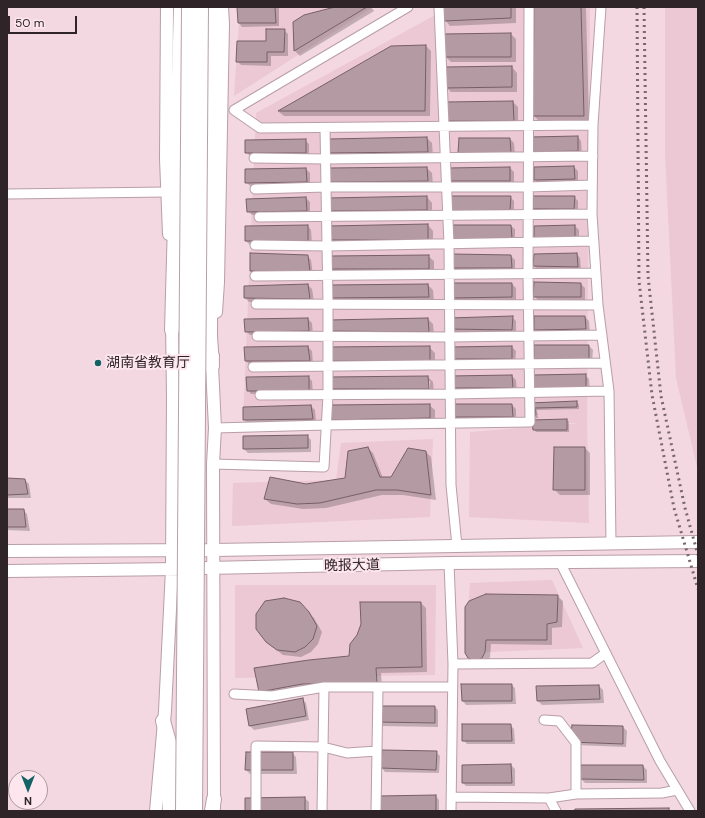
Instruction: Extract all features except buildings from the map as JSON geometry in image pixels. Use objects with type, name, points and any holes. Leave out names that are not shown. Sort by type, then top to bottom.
[{"type":"highway","points":[[172,330],[181,7]]},
{"type":"highway","points":[[183,811],[189,7]]},
{"type":"highway","points":[[195,811],[201,7]]},
{"type":"highway","points":[[211,7],[210,287],[212,366]]},
{"type":"highway","points":[[163,721],[170,746],[170,811]]},
{"type":"main road","points":[[156,811],[172,569],[172,330],[166,159],[166,7]]},
{"type":"main road","points":[[213,807],[213,464],[215,428],[212,366],[218,282],[223,24],[222,7]]},
{"type":"main road","name":"晚报大道","points":[[7,551],[213,550],[698,542]]},
{"type":"main road","name":"晚报大道","points":[[7,572],[449,563],[698,561]]},
{"type":"street","points":[[408,7],[234,110],[260,128],[594,125]]},
{"type":"street","points":[[439,7],[449,244],[451,485],[457,546]]},
{"type":"street","points":[[215,428],[450,422],[530,422],[528,305],[529,7]]},
{"type":"street","points":[[601,7],[594,125],[592,214],[598,305],[609,391],[612,544]]},
{"type":"street","points":[[213,464],[324,467],[328,395],[328,276],[325,128]]},
{"type":"street","points":[[254,158],[593,156]]},
{"type":"street","points":[[255,189],[326,187],[528,187],[592,185]]},
{"type":"street","points":[[7,194],[167,192]]},
{"type":"street","points":[[259,217],[592,214]]},
{"type":"street","points":[[255,245],[327,246],[594,241]]},
{"type":"street","points":[[255,276],[596,273]]},
{"type":"street","points":[[256,304],[598,305]]},
{"type":"street","points":[[257,336],[529,337],[602,335]]},
{"type":"street","points":[[253,366],[606,364]]},
{"type":"street","points":[[260,395],[609,391]]},
{"type":"street","points":[[560,562],[660,761],[690,811]]},
{"type":"street","points":[[449,563],[453,664],[451,811]]},
{"type":"street","points":[[453,664],[592,663],[606,653]]},
{"type":"street","points":[[234,694],[272,696],[324,687],[452,687]]},
{"type":"street","points":[[322,811],[324,687]]},
{"type":"street","points":[[376,811],[378,688]]},
{"type":"street","points":[[544,720],[559,721],[576,743],[576,794]]},
{"type":"street","points":[[256,811],[256,746],[323,747],[347,753],[377,751]]},
{"type":"street","points":[[451,797],[549,798],[576,794],[662,793],[677,790]]},
{"type":"street","points":[[549,798],[556,811]]},
{"type":"shaded area","points":[[240,7],[373,7],[234,96]]},
{"type":"shaded area","points":[[450,7],[590,7],[587,423],[589,523],[469,517],[470,432],[581,423],[243,420],[256,113]]},
{"type":"shaded area","points":[[665,7],[698,7],[698,471],[676,378],[665,153]]},
{"type":"shaded area","points":[[433,439],[430,517],[232,526],[233,483],[336,480],[341,443]]},
{"type":"shaded area","points":[[552,580],[583,648],[465,653],[470,583]]},
{"type":"shaded area","points":[[235,585],[436,585],[435,675],[235,678]]},
{"type":"railway","points":[[637,7],[639,281],[652,395],[674,508],[698,589]]},
{"type":"railway","points":[[644,7],[648,276],[661,396],[685,508],[698,555]]},
{"type":"place","name":"湖南省教育厅","points":[[98,363]]}]
